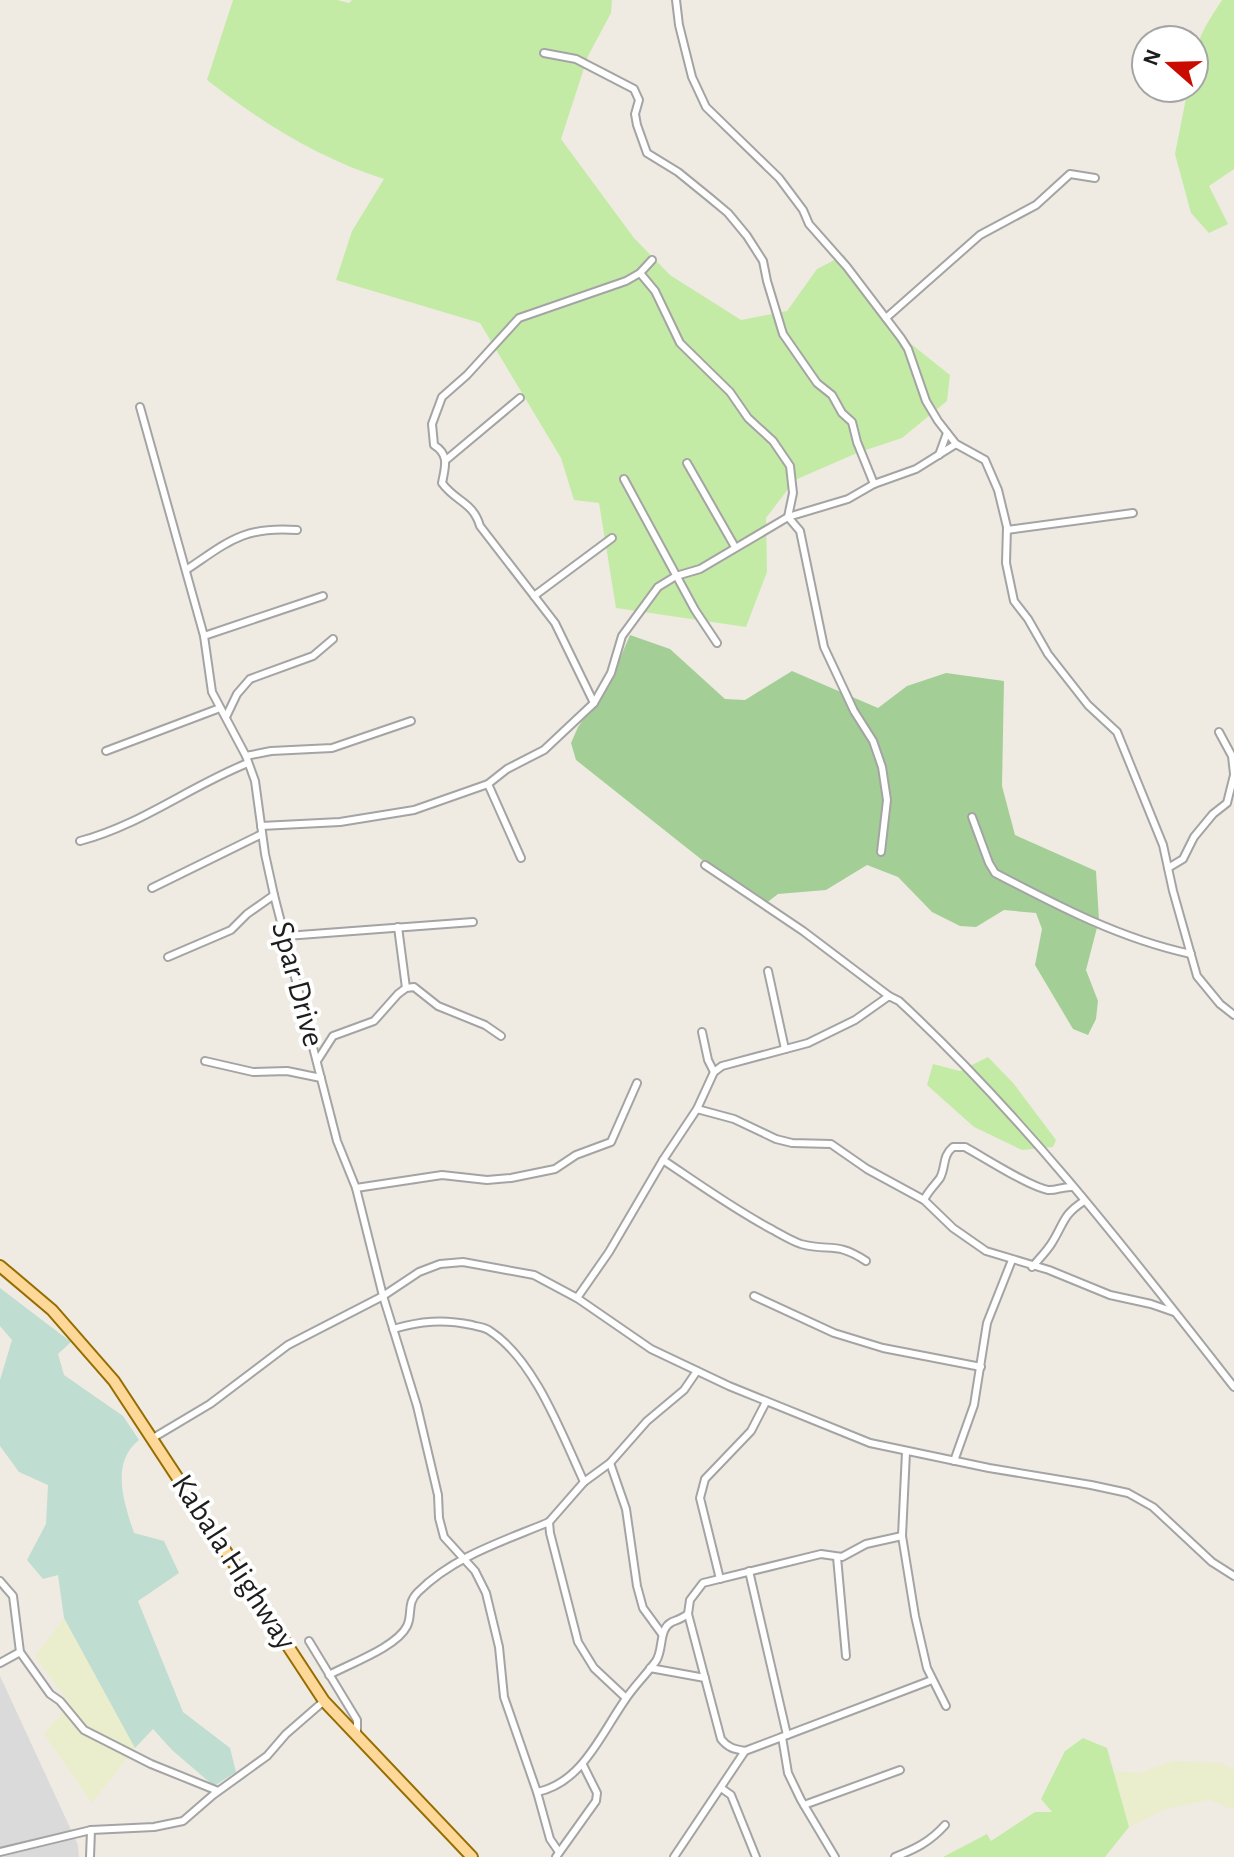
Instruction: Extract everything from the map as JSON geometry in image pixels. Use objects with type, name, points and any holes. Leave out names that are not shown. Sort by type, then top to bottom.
[{"type":"main road","name":"Kabala Highway","points":[[0,1266],[52,1310],[90,1351],[153,1438],[324,1701],[472,1857]]},
{"type":"street","points":[[676,0],[692,77],[706,107],[779,178],[803,210],[809,224],[847,267],[908,349],[926,401],[947,433],[956,444],[985,460],[998,490],[1007,530],[1006,563],[1014,601],[1048,654],[1088,705],[1117,732],[1154,818],[1197,976],[1220,1004],[1234,1015]]},
{"type":"street","points":[[544,53],[576,59],[634,89],[639,100],[635,114],[637,125],[647,153],[678,172],[710,198],[728,213],[747,236],[763,261],[783,334],[817,383],[832,395],[842,413],[852,422],[874,484]]},
{"type":"street","points":[[886,318],[980,235],[1036,205],[1070,174],[1095,178]]},
{"type":"street","points":[[594,703],[555,623],[480,526],[477,513],[466,502],[452,495],[442,483],[446,460],[442,450],[434,445],[432,435],[442,397],[467,375],[519,318],[626,281],[640,273],[652,260]]},
{"type":"street","points":[[640,273],[655,291],[680,343],[730,392],[748,418],[773,441],[790,466],[793,493],[788,517]]},
{"type":"street","points":[[446,460],[520,398]]},
{"type":"street","name":"Spar Drive","points":[[140,407],[204,636],[212,692],[255,781],[274,895],[337,1141],[356,1188],[383,1296],[417,1406],[438,1495],[444,1537],[464,1557],[486,1593],[499,1647],[504,1697],[557,1854]]},
{"type":"street","points":[[939,455],[947,433]]},
{"type":"street","points":[[261,826],[340,822],[414,810],[488,784],[507,769],[544,750],[594,703],[611,673],[622,636],[658,587],[676,576],[700,569],[788,517],[848,499],[874,484],[916,469],[956,444]]},
{"type":"street","points":[[687,463],[735,547]]},
{"type":"street","points":[[624,479],[676,576],[717,643]]},
{"type":"street","points":[[1007,530],[1133,513]]},
{"type":"street","points":[[788,517],[800,531],[824,647],[854,711],[873,741],[882,767],[887,800],[881,852]]},
{"type":"street","points":[[186,570],[223,544],[251,531],[297,530]]},
{"type":"street","points":[[534,596],[612,538]]},
{"type":"street","points":[[204,636],[323,596]]},
{"type":"street","points":[[226,717],[237,694],[250,679],[313,656],[333,639]]},
{"type":"street","points":[[106,751],[220,708]]},
{"type":"street","points":[[80,841],[137,821],[176,797],[271,751],[332,748],[411,721]]},
{"type":"street","points":[[1168,868],[1183,859],[1194,837],[1227,803],[1234,774],[1232,756],[1219,732]]},
{"type":"street","points":[[488,784],[521,858]]},
{"type":"street","points":[[972,817],[995,873],[1112,930],[1154,946],[1191,954]]},
{"type":"street","points":[[152,888],[262,834]]},
{"type":"street","points":[[705,865],[899,1001],[991,1091],[1073,1187],[1234,1387]]},
{"type":"street","points":[[168,957],[231,930],[274,895]]},
{"type":"street","points":[[286,936],[473,922]]},
{"type":"street","points":[[398,927],[406,988]]},
{"type":"street","points":[[768,971],[785,1049]]},
{"type":"street","points":[[317,1061],[333,1036],[374,1021],[406,988],[414,987],[438,1006],[485,1025],[501,1036]]},
{"type":"street","points":[[577,1298],[697,1109],[714,1072],[722,1066],[808,1043],[855,1020],[889,996]]},
{"type":"street","points":[[702,1032],[714,1072]]},
{"type":"street","points":[[205,1061],[253,1072],[287,1071],[321,1078]]},
{"type":"street","points":[[356,1188],[442,1175],[487,1180],[555,1169],[576,1155],[611,1142],[637,1083]]},
{"type":"street","points":[[697,1109],[734,1119],[776,1139],[792,1143],[831,1144],[867,1169],[924,1200],[970,1241],[986,1251],[1049,1270],[1110,1295],[1175,1313]]},
{"type":"street","points":[[924,1200],[932,1185],[941,1177],[946,1153],[953,1147],[965,1147],[1037,1187],[1052,1191],[1065,1186],[1073,1187]]},
{"type":"street","points":[[663,1160],[784,1236],[801,1244],[838,1247],[866,1261]]},
{"type":"street","points":[[1032,1267],[1053,1242],[1061,1221],[1084,1201]]},
{"type":"street","points":[[954,1461],[974,1405],[987,1323],[1012,1260]]},
{"type":"street","points":[[153,1438],[210,1404],[288,1345],[383,1296],[419,1272],[440,1264],[463,1262],[534,1275],[577,1298],[651,1349],[766,1402],[870,1443],[1128,1493],[1153,1507],[1212,1562],[1234,1576]]},
{"type":"street","points":[[754,1296],[834,1333],[883,1348],[981,1367]]},
{"type":"street","points":[[393,1329],[417,1322],[444,1320],[487,1329],[505,1344],[534,1381],[550,1407],[584,1482]]},
{"type":"street","points":[[329,1675],[397,1637],[408,1625],[412,1599],[464,1557],[549,1522],[584,1482],[610,1463],[647,1421],[684,1390],[697,1371]]},
{"type":"street","points":[[720,1579],[700,1489],[705,1479],[751,1431],[766,1402]]},
{"type":"street","points":[[906,1452],[902,1536],[920,1643],[932,1680],[946,1706]]},
{"type":"street","points":[[537,1792],[550,1790],[583,1765],[662,1648],[662,1634],[643,1608],[626,1509],[610,1463]]},
{"type":"street","points":[[549,1522],[578,1642],[594,1668],[626,1698]]},
{"type":"street","points":[[902,1536],[883,1539],[837,1557],[821,1554],[703,1583],[695,1591],[688,1614],[721,1739],[727,1747],[745,1751],[932,1680]]},
{"type":"street","points":[[837,1557],[846,1656]]},
{"type":"street","points":[[749,1571],[784,1736],[788,1773],[835,1857]]},
{"type":"street","points":[[0,1581],[13,1596],[20,1652],[50,1694],[60,1701],[84,1730],[151,1764],[218,1791]]},
{"type":"street","points":[[662,1634],[671,1622],[688,1614]]},
{"type":"street","points":[[309,1641],[357,1720],[356,1737]]},
{"type":"street","points":[[0,1663],[20,1652]]},
{"type":"street","points":[[650,1668],[705,1678]]},
{"type":"street","points":[[0,1852],[91,1830],[154,1827],[183,1821],[267,1756],[286,1734],[324,1701]]},
{"type":"street","points":[[674,1857],[745,1751]]},
{"type":"street","points":[[557,1854],[596,1801],[597,1793],[583,1765]]},
{"type":"street","points":[[804,1805],[900,1770]]},
{"type":"street","points":[[721,1788],[731,1795],[756,1857]]},
{"type":"street","points":[[895,1857],[934,1838],[945,1825]]},
{"type":"street","points":[[90,1857],[91,1830]]},
{"type":"shaded area","points":[[0,1676],[78,1845],[79,1857],[0,1857]]},
{"type":"green space","points":[[233,0],[337,0],[349,3],[352,0],[612,0],[611,13],[588,56],[561,139],[634,238],[670,275],[741,320],[787,311],[817,269],[844,255],[901,336],[950,375],[947,401],[902,438],[857,453],[795,480],[766,518],[767,572],[746,627],[616,608],[599,503],[574,500],[561,458],[480,323],[336,280],[352,231],[384,179],[313,150],[248,110],[207,80]]},
{"type":"green space","points":[[1222,0],[1234,0],[1234,169],[1209,186],[1228,224],[1209,233],[1191,213],[1175,154],[1185,104],[1210,104],[1208,23]]},
{"type":"green space","points":[[630,635],[670,649],[725,699],[745,700],[792,671],[878,708],[907,686],[946,673],[1004,681],[1002,786],[1015,835],[1096,871],[1099,920],[1086,970],[1098,1001],[1096,1019],[1088,1035],[1073,1029],[1035,965],[1042,929],[1036,913],[1004,910],[976,927],[960,926],[932,912],[898,877],[867,865],[826,890],[778,894],[765,904],[750,898],[576,760],[571,743],[578,727],[609,684]]},
{"type":"green space","points":[[988,1057],[1014,1084],[1056,1140],[1053,1147],[1022,1150],[974,1127],[927,1085],[933,1064],[960,1071]]},
{"type":"green space","points":[[0,1288],[71,1342],[58,1354],[64,1375],[123,1416],[139,1440],[130,1449],[122,1472],[130,1521],[134,1533],[164,1541],[179,1573],[138,1601],[183,1712],[230,1748],[236,1772],[214,1786],[153,1729],[135,1748],[64,1618],[58,1575],[43,1579],[27,1560],[46,1524],[48,1485],[19,1472],[0,1446],[0,1380],[12,1340],[0,1326]]},
{"type":"green space","points":[[64,1618],[135,1748],[92,1803],[44,1734],[70,1704],[35,1656]]},
{"type":"green space","points":[[1083,1738],[1107,1748],[1129,1827],[1105,1857],[943,1857],[987,1834],[991,1841],[1035,1812],[1052,1812],[1041,1799],[1065,1751]]},
{"type":"green space","points":[[1175,1761],[1221,1763],[1234,1770],[1234,1810],[1209,1800],[1165,1809],[1129,1827],[1114,1771],[1142,1773]]}]
